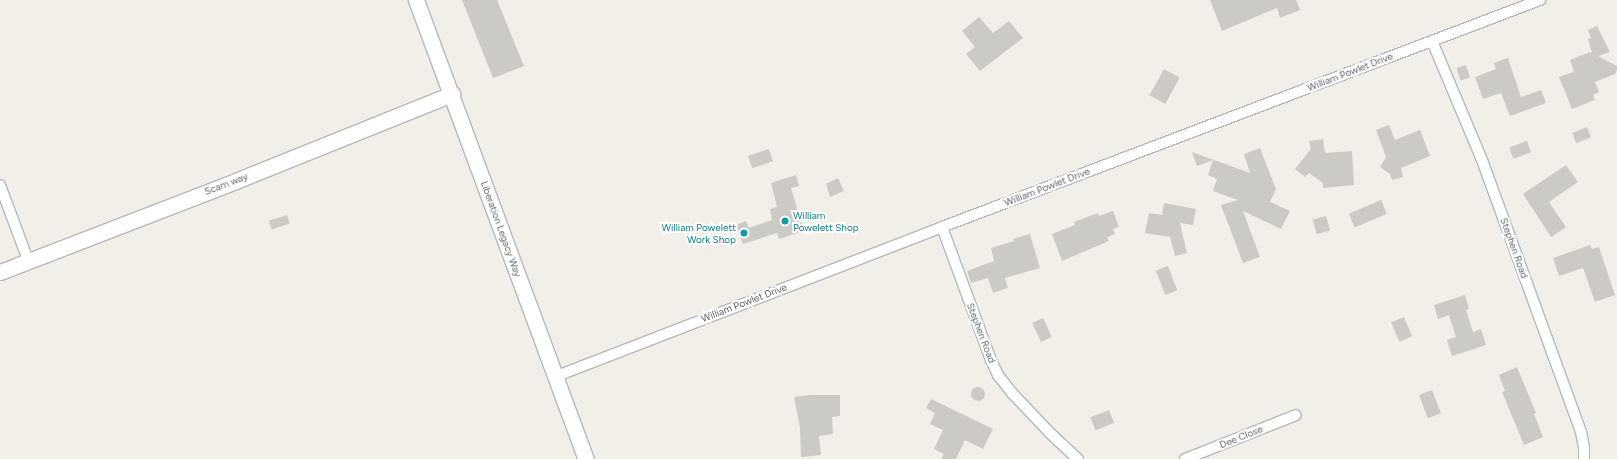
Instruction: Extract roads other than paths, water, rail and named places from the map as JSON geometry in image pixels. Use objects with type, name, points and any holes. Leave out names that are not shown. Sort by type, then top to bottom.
[{"type":"main road","name":"Liberation Legacy Way","points":[[416,0],[586,459]]},
{"type":"main road","name":"Scam way","points":[[0,272],[238,180],[452,94]]},
{"type":"street","name":"William Powlet Drive","points":[[554,376],[942,226],[1540,0]]},
{"type":"street","name":"Stephen Road","points":[[1432,41],[1487,174],[1581,432],[1584,448],[1584,459]]},
{"type":"street","points":[[0,185],[28,260]]},
{"type":"street","name":"Stephen Road","points":[[942,226],[991,360],[998,375],[1013,394],[1051,434],[1078,459]]},
{"type":"street","name":"Dee Close","points":[[1186,459],[1296,415]]},
{"type":"place","name":"William Powelett Shop","points":[[785,221]]},
{"type":"place","name":"William Powelett Work Shop","points":[[744,233]]}]
